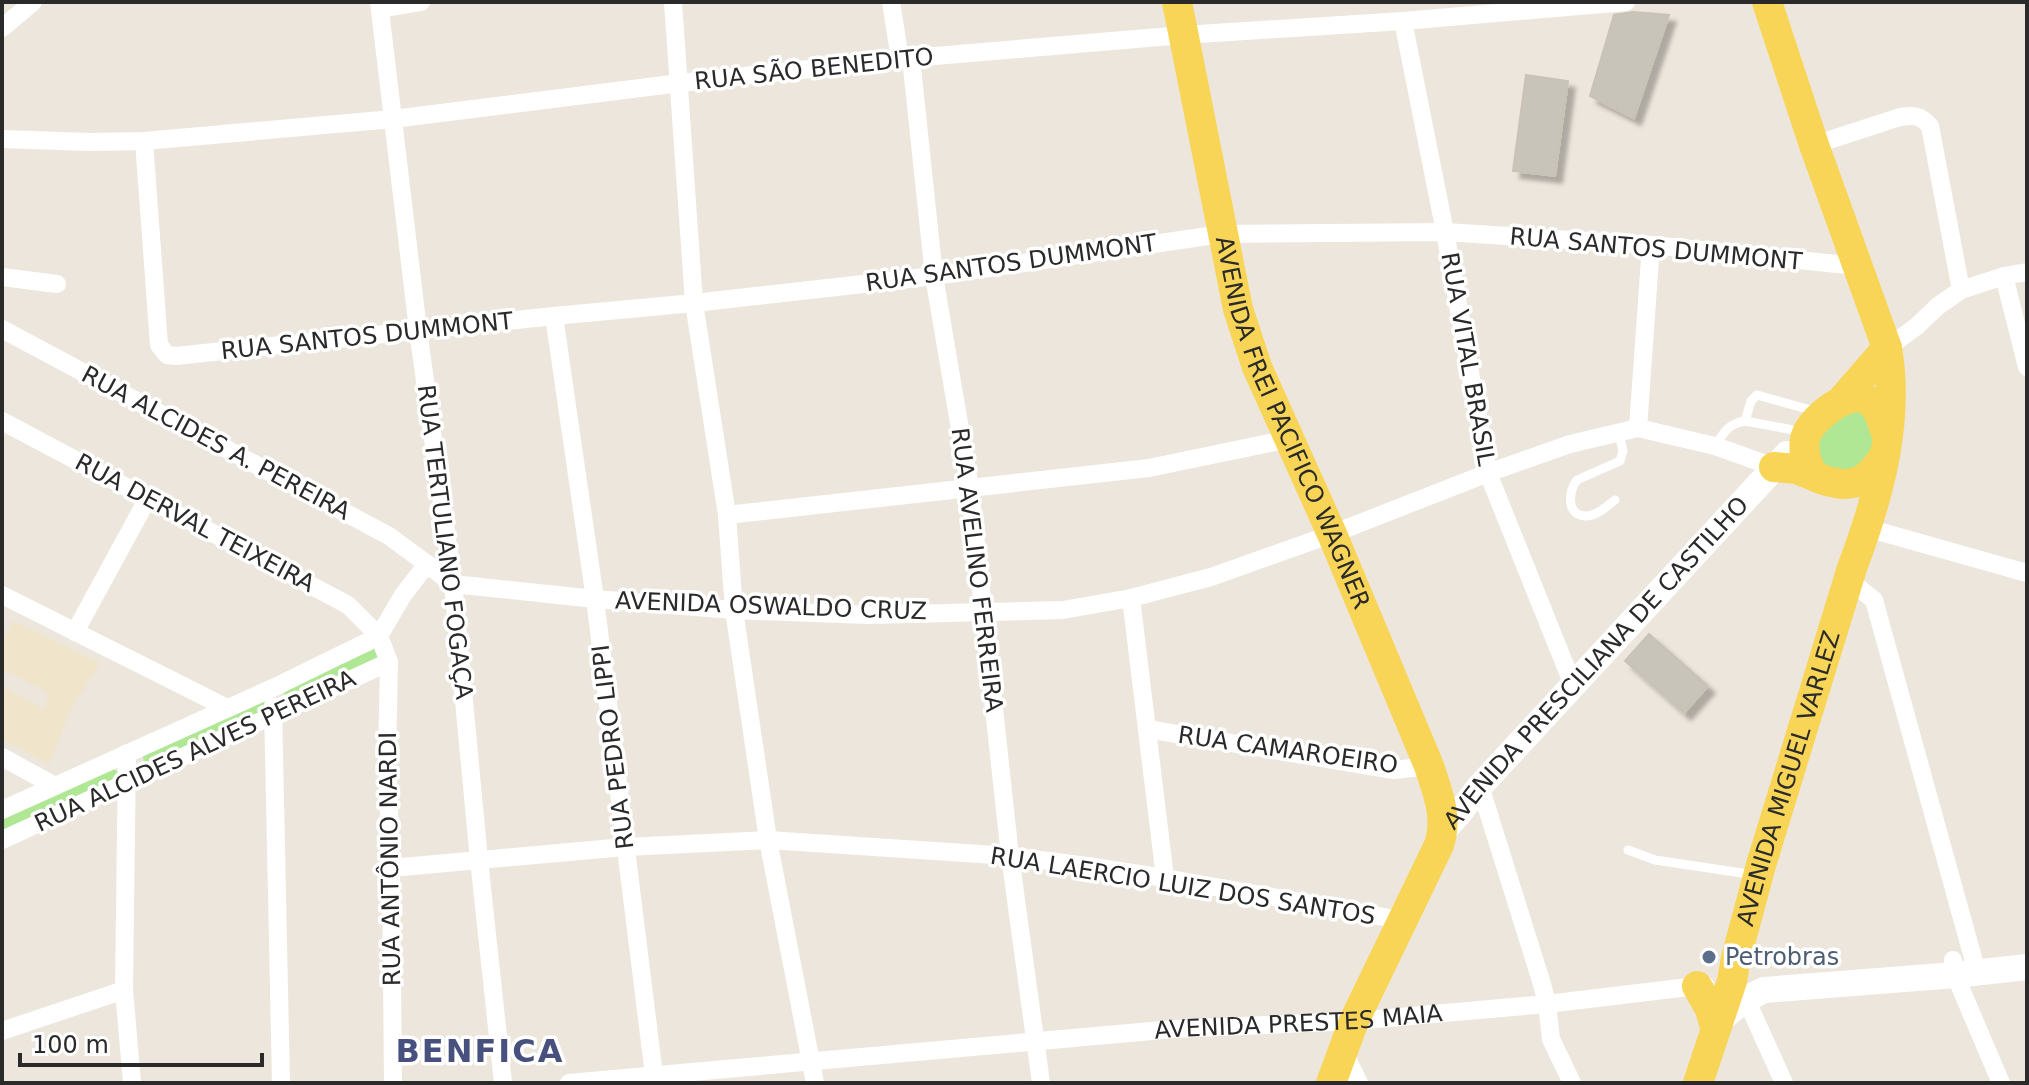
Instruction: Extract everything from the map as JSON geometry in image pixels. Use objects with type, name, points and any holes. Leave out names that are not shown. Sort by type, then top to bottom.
[{"type":"main road","name":"AVENIDA FREI PACIFICO WAGNER","points":[[1177,2],[1222,234],[1243,324],[1257,367],[1332,534],[1429,766],[1439,798],[1444,830]]},
{"type":"main road","points":[[1767,2],[1890,360],[1886,446],[1867,528],[1850,574]]},
{"type":"main road","points":[[1850,574],[1853,537],[1848,501],[1808,463],[1806,453],[1820,420],[1890,360]]},
{"type":"main road","points":[[1774,467],[1797,469],[1830,481],[1854,484],[1869,476],[1886,446],[1874,405],[1856,396],[1820,420]]},
{"type":"main road","name":"AVENIDA MIGUEL VARLEZ","points":[[1698,1083],[1716,1024],[1739,990],[1736,958],[1850,574]]},
{"type":"main road","name":"AVENIDA PRESCILIANA DE CASTILHO","points":[[1331,1083],[1354,1021],[1444,830]]},
{"type":"main road","points":[[1697,986],[1716,1024]]},
{"type":"street","points":[[2,28],[33,2]]},
{"type":"street","points":[[380,5],[421,2]]},
{"type":"street","points":[[673,2],[694,303],[727,515],[734,610],[768,840],[815,1083]]},
{"type":"street","name":"RUA AVELINO FERREIRA","points":[[891,2],[905,58],[934,276],[970,488],[1010,856],[1041,1083]]},
{"type":"street","name":"RUA SÃO BENEDITO","points":[[2,139],[144,141],[393,119],[905,58],[1626,2]]},
{"type":"street","name":"RUA TERTULIANO FOGAÇA","points":[[380,5],[418,330],[453,584],[503,1083]]},
{"type":"street","name":"RUA VITAL BRASIL","points":[[1403,21],[1488,473],[1573,685]]},
{"type":"street","points":[[1814,145],[1900,117],[1915,115],[1923,119],[1930,126],[1961,290]]},
{"type":"street","name":"RUA SANTOS DUMMONT","points":[[144,141],[159,345],[167,355],[176,356],[934,276],[1222,234],[1445,232],[1651,245],[1857,266]]},
{"type":"street","points":[[1638,428],[1651,245]]},
{"type":"street","points":[[1890,360],[1917,326],[1961,290],[2027,272]]},
{"type":"street","points":[[2004,276],[2027,367]]},
{"type":"street","points":[[2,277],[57,284]]},
{"type":"street","name":"RUA PEDRO LIPPI","points":[[554,316],[595,599],[655,1079]]},
{"type":"street","name":"RUA ALCIDES A. PEREIRA","points":[[2,329],[389,536],[453,584]]},
{"type":"street","name":"AVENIDA PRESCILIANA DE CASTILHO","points":[[1444,830],[1480,786],[1820,420]]},
{"type":"street","name":"RUA DERVAL TEIXEIRA","points":[[2,421],[348,605],[379,636]]},
{"type":"street","name":"AVENIDA OSWALDO CRUZ","points":[[453,584],[734,610],[868,615],[1063,610],[1131,598],[1211,577],[1570,444],[1638,428],[1715,446],[1774,467]]},
{"type":"street","points":[[727,515],[1149,468],[1289,439]]},
{"type":"street","points":[[75,632],[148,498]]},
{"type":"street","points":[[1867,528],[2027,573]]},
{"type":"street","points":[[379,636],[403,595],[427,564]]},
{"type":"street","points":[[1850,574],[1874,600],[1964,966],[2001,1083]]},
{"type":"street","points":[[2,595],[227,708]]},
{"type":"street","points":[[1131,598],[1165,878]]},
{"type":"street","name":"RUA ANTÔNIO NARDI","points":[[379,636],[389,662],[387,757],[393,1083]]},
{"type":"street","name":"RUA ALCIDES ALVES PEREIRA","points":[[2,810],[275,687],[379,636]]},
{"type":"street","name":"RUA ALCIDES ALVES PEREIRA","points":[[2,840],[389,662]]},
{"type":"street","points":[[275,687],[272,716],[281,1083]]},
{"type":"street","name":"RUA CAMAROEIRO","points":[[1147,729],[1394,770],[1429,766]]},
{"type":"street","points":[[127,753],[124,990],[132,1083]]},
{"type":"street","points":[[2,757],[55,786]]},
{"type":"street","points":[[1480,786],[1547,1004],[1551,1039],[1572,1083]]},
{"type":"street","name":"RUA LAERCIO LUIZ DOS SANTOS","points":[[391,868],[625,847],[768,840],[1010,856],[1165,878],[1401,920]]},
{"type":"street","name":"AVENIDA PRESTES MAIA","points":[[569,1083],[655,1079],[812,1061],[1174,1029],[1354,1021],[1547,1004],[1697,986],[1739,990],[1964,966],[2027,952]]},
{"type":"street","name":"AVENIDA PRESTES MAIA","points":[[1964,966],[2027,967]]},
{"type":"street","points":[[2,1031],[124,990]]},
{"type":"street","points":[[1739,990],[1784,1083]]},
{"type":"street","points":[[1343,1050],[1359,1083]]},
{"type":"lane","points":[[1745,421],[1751,401],[1757,395],[1820,420]]},
{"type":"lane","points":[[1715,446],[1731,424],[1820,420]]},
{"type":"lane","points":[[1615,500],[1585,517],[1574,511],[1570,494],[1577,480],[1620,461],[1623,451],[1619,433]]},
{"type":"lane","points":[[1628,850],[1655,860],[1759,876]]},
{"type":"shaded area","points":[[13,621],[100,663],[71,709],[49,764],[2,739],[2,686],[44,709],[49,694],[2,668],[2,641]]},
{"type":"green space","points":[[1866,405],[1877,446],[1858,476],[1816,462],[1814,436],[1825,422]]},
{"type":"green space","points":[[377,648],[385,654],[287,700],[286,689]]},
{"type":"green space","points":[[261,701],[267,702],[269,710],[145,765],[143,756]]},
{"type":"green space","points":[[113,768],[119,777],[2,833],[2,818]]},
{"type":"building","points":[[1633,12],[1669,15],[1634,118],[1590,96],[1614,15]]},
{"type":"building","points":[[1526,75],[1568,81],[1555,176],[1513,171]]},
{"type":"building","points":[[1649,634],[1708,686],[1684,713],[1625,661]]},
{"type":"place","name":"Petrobras","points":[[1709,957]]},
{"type":"district","name":"BENFICA","points":[[480,1051]]}]
